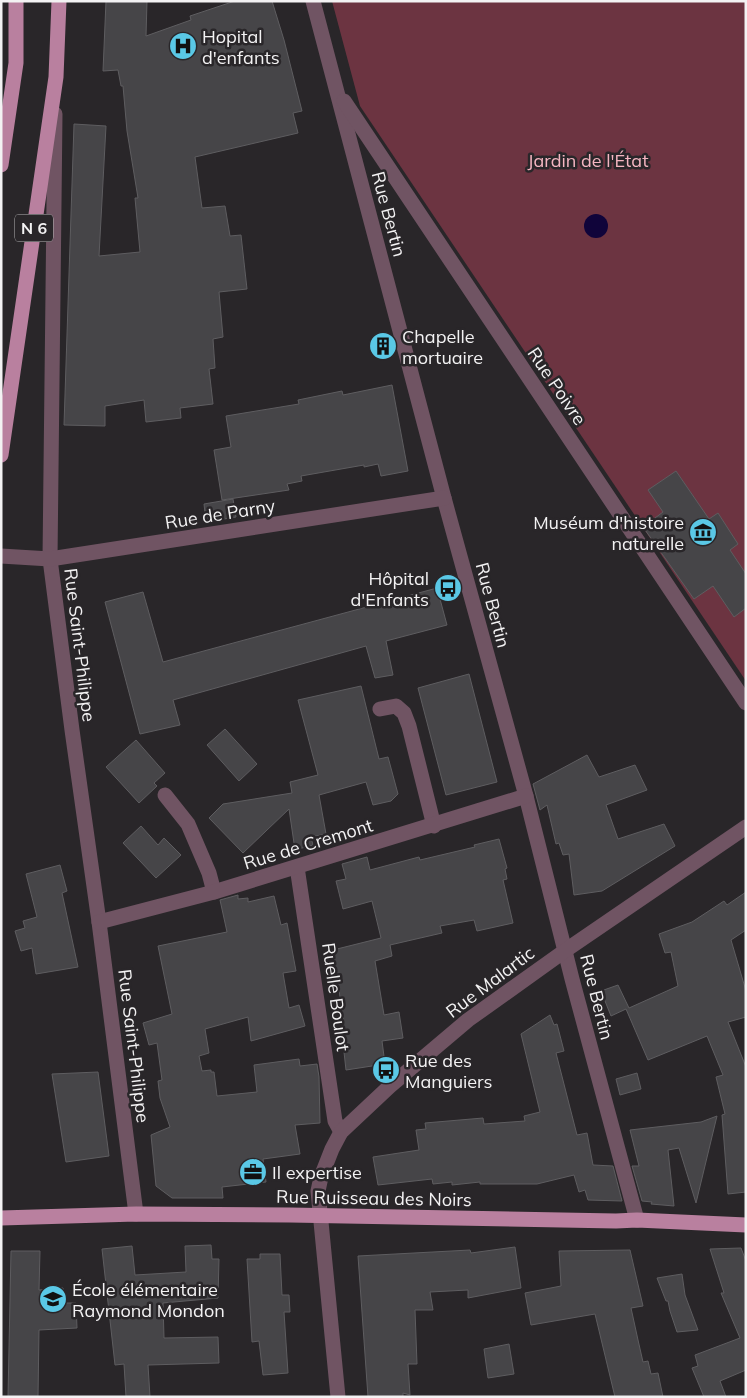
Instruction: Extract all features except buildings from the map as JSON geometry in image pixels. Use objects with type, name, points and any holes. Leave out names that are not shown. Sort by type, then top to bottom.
[{"type":"main road","points":[[1,165],[16,63],[16,1]]},
{"type":"main road","name":"N 6","points":[[1,455],[56,77],[59,1]]},
{"type":"main road","name":"Rue Ruisseau des Noirs","points":[[1,1218],[136,1214],[320,1215],[637,1220],[746,1225]]},
{"type":"street","name":"Rue Bertin","points":[[313,1],[444,498],[526,796],[572,979],[637,1220]]},
{"type":"street","name":"Rue Saint-Philippe","points":[[56,77],[50,559],[136,1214]]},
{"type":"street","name":"Rue Poivre","points":[[336,89],[746,703]]},
{"type":"street","name":"Rue de Parny","points":[[1,556],[50,559],[444,498]]},
{"type":"street","points":[[380,709],[396,706],[404,713],[434,826]]},
{"type":"street","points":[[165,795],[188,824],[209,873],[214,892]]},
{"type":"street","name":"Rue de Cremont","points":[[99,922],[214,892],[434,826],[526,796]]},
{"type":"street","name":"Rue Malartic","points":[[320,1215],[318,1191],[321,1177],[341,1132],[390,1086],[468,1020],[566,950],[746,827]]},
{"type":"street","name":"Ruelle Boulot","points":[[297,867],[335,1120],[341,1132]]},
{"type":"street","points":[[320,1215],[338,1397]]},
{"type":"green space","name":"Jardin de l'État","points":[[332,1],[746,1],[746,681],[360,106]]},
{"type":"shaded area","points":[[596,214],[605,217],[608,226],[605,235],[596,238],[587,235],[584,226],[587,217]]},
{"type":"place","name":"Hopital d'enfants","points":[[183,46]]},
{"type":"place","name":"Chapelle mortuaire","points":[[383,346]]},
{"type":"place","name":"Muséum d'histoire naturelle","points":[[703,532]]},
{"type":"place","name":"Hôpital d'Enfants","points":[[448,588]]},
{"type":"place","name":"Rue des Manguiers","points":[[386,1070]]},
{"type":"place","name":"Il expertise","points":[[253,1172]]},
{"type":"place","name":"École élémentaire Raymond Mondon","points":[[53,1299]]}]
